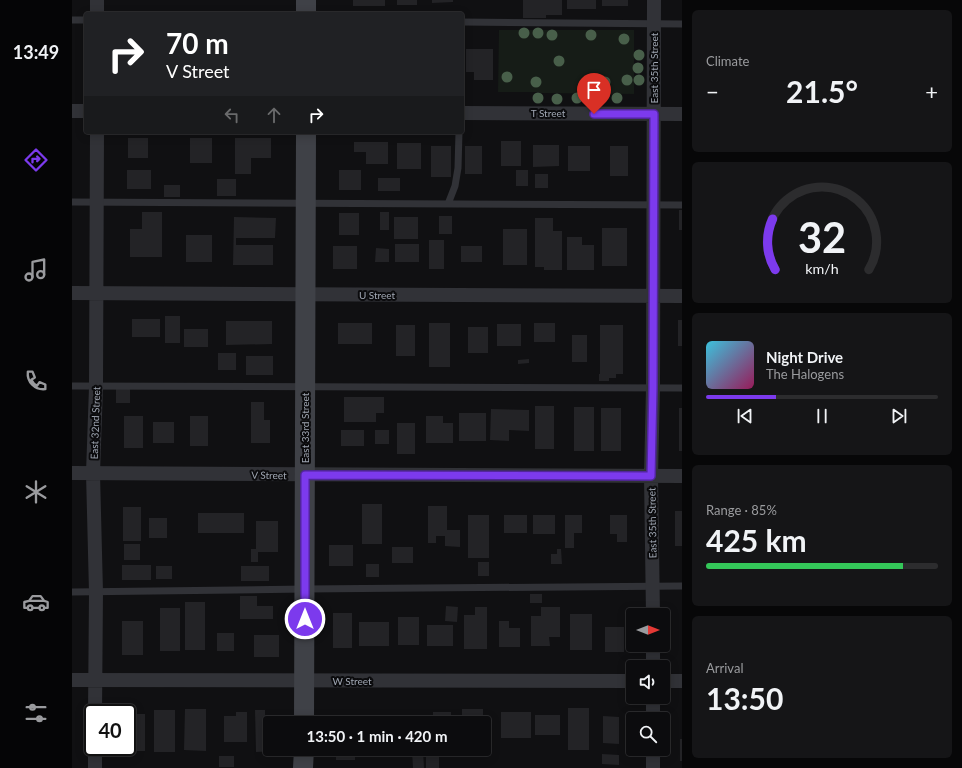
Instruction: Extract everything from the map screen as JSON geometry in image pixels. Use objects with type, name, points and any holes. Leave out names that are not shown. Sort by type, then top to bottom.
[{"type":"street","points":[[97,0],[97,12]]},
{"type":"street","points":[[306,0],[306,12]]},
{"type":"street","name":"East 35th Street","points":[[653,608],[651,476],[653,388],[654,0]]},
{"type":"street","points":[[72,111],[84,111]]},
{"type":"street","name":"T Street","points":[[464,113],[682,114]]},
{"type":"street","name":"East 32nd Street","points":[[95,704],[96,592],[94,473],[96,386],[97,134]]},
{"type":"street","name":"East 33rd Street","points":[[304,716],[306,134]]},
{"type":"street","name":"U Street","points":[[72,293],[682,296]]},
{"type":"street","name":"V Street","points":[[72,473],[682,476]]},
{"type":"street","name":"W Street","points":[[72,680],[626,681]]},
{"type":"street","points":[[670,681],[682,681]]},
{"type":"street","points":[[95,756],[95,768]]},
{"type":"street","points":[[303,768],[304,756]]},
{"type":"street","points":[[653,756],[653,768]]},
{"type":"lane","points":[[72,20],[84,20]]},
{"type":"lane","points":[[464,22],[682,24]]},
{"type":"lane","points":[[448,204],[458,168],[459,134]]},
{"type":"lane","points":[[72,202],[682,205]]},
{"type":"lane","points":[[72,386],[305,388],[682,388]]},
{"type":"lane","points":[[72,592],[682,586]]},
{"type":"shaded area","points":[[499,30],[634,30],[634,94],[498,92]]},
{"type":"building","points":[[353,0],[385,0],[385,6],[353,6]]},
{"type":"building","points":[[397,0],[417,0],[417,5],[397,5]]},
{"type":"building","points":[[432,0],[453,0],[453,2],[432,3]]},
{"type":"building","points":[[523,0],[562,0],[562,15],[546,15],[546,18],[523,18]]},
{"type":"building","points":[[567,0],[596,0],[596,9],[567,9]]},
{"type":"building","points":[[602,0],[628,0],[628,6],[602,6]]},
{"type":"building","points":[[466,49],[493,49],[493,80],[474,80],[474,72],[466,72]]},
{"type":"building","points":[[128,138],[148,138],[148,158],[128,158]]},
{"type":"building","points":[[190,138],[212,138],[212,163],[190,163]]},
{"type":"building","points":[[235,138],[271,138],[271,158],[251,158],[251,174],[235,174]]},
{"type":"building","points":[[501,141],[521,141],[521,166],[501,166]]},
{"type":"building","points":[[354,142],[388,142],[388,164],[366,164],[366,152],[354,152]]},
{"type":"building","points":[[397,143],[421,143],[421,169],[397,169]]},
{"type":"building","points":[[533,145],[559,145],[559,166],[533,167]]},
{"type":"building","points":[[431,146],[451,146],[451,177],[431,177]]},
{"type":"building","points":[[465,146],[482,146],[482,174],[465,174]]},
{"type":"building","points":[[568,146],[590,146],[590,171],[568,171]]},
{"type":"building","points":[[610,146],[628,146],[628,176],[610,176]]},
{"type":"building","points":[[127,170],[151,170],[151,189],[127,189]]},
{"type":"building","points":[[339,170],[361,170],[361,190],[339,190]]},
{"type":"building","points":[[516,170],[528,170],[528,186],[516,186]]},
{"type":"building","points":[[535,174],[548,174],[548,188],[535,188]]},
{"type":"building","points":[[378,178],[400,178],[400,191],[378,191]]},
{"type":"building","points":[[217,179],[236,179],[236,196],[217,196]]},
{"type":"building","points":[[164,185],[180,185],[180,197],[164,197]]},
{"type":"building","points":[[679,210],[682,210],[682,230],[679,230]]},
{"type":"building","points":[[142,212],[162,212],[162,257],[130,257],[130,229],[142,229]]},
{"type":"building","points":[[380,212],[389,212],[389,230],[380,230]]},
{"type":"building","points":[[339,213],[359,213],[359,235],[339,235]]},
{"type":"building","points":[[439,216],[452,216],[452,234],[439,234]]},
{"type":"building","points":[[234,217],[276,218],[275,238],[236,238],[236,245],[273,245],[273,265],[233,265]]},
{"type":"building","points":[[394,217],[418,217],[418,239],[394,239]]},
{"type":"building","points":[[535,218],[553,218],[553,231],[562,231],[562,270],[544,270],[544,267],[535,267]]},
{"type":"building","points":[[602,228],[627,228],[627,266],[602,266]]},
{"type":"building","points":[[503,229],[527,229],[527,265],[503,265]]},
{"type":"building","points":[[186,235],[212,235],[212,262],[186,262]]},
{"type":"building","points":[[567,237],[582,237],[582,245],[594,245],[594,270],[567,270]]},
{"type":"building","points":[[429,240],[444,240],[444,269],[429,269]]},
{"type":"building","points":[[395,244],[419,244],[419,262],[395,262]]},
{"type":"building","points":[[333,246],[357,246],[357,269],[333,269]]},
{"type":"building","points":[[461,246],[482,246],[482,262],[461,262]]},
{"type":"building","points":[[376,248],[389,249],[389,262],[375,262]]},
{"type":"building","points":[[165,316],[180,316],[180,343],[165,343]]},
{"type":"building","points":[[132,319],[160,319],[160,337],[132,337]]},
{"type":"building","points":[[678,320],[682,320],[682,346],[678,346]]},
{"type":"building","points":[[226,321],[272,321],[272,344],[226,345]]},
{"type":"building","points":[[338,323],[372,323],[372,344],[338,344]]},
{"type":"building","points":[[429,323],[450,323],[450,367],[429,367]]},
{"type":"building","points":[[534,323],[555,323],[555,342],[534,342]]},
{"type":"building","points":[[497,324],[521,324],[521,346],[497,346]]},
{"type":"building","points":[[396,325],[415,325],[415,356],[396,356]]},
{"type":"building","points":[[600,325],[623,325],[623,374],[616,374],[616,378],[609,378],[609,381],[599,381]]},
{"type":"building","points":[[468,327],[488,327],[488,353],[468,353]]},
{"type":"building","points":[[184,329],[208,329],[208,347],[184,347]]},
{"type":"building","points":[[572,335],[587,335],[587,362],[572,362]]},
{"type":"building","points":[[218,353],[236,353],[236,370],[218,370]]},
{"type":"building","points":[[246,356],[273,356],[273,375],[246,375]]},
{"type":"building","points":[[529,359],[529,363],[518,364],[518,360]]},
{"type":"building","points":[[116,389],[130,389],[130,403],[116,403]]},
{"type":"building","points":[[344,397],[384,397],[384,413],[376,413],[376,422],[344,422]]},
{"type":"building","points":[[251,402],[264,402],[264,420],[270,420],[270,443],[251,443]]},
{"type":"building","points":[[535,406],[554,406],[554,449],[535,449]]},
{"type":"building","points":[[574,407],[594,407],[594,451],[574,451]]},
{"type":"building","points":[[601,408],[621,408],[621,451],[601,451]]},
{"type":"building","points":[[679,408],[682,408],[682,451],[679,451]]},
{"type":"building","points":[[491,409],[529,410],[529,431],[509,430],[509,441],[490,440]]},
{"type":"building","points":[[459,413],[486,413],[486,441],[459,441]]},
{"type":"building","points":[[124,416],[143,416],[143,448],[124,448]]},
{"type":"building","points":[[190,416],[208,416],[208,446],[190,446]]},
{"type":"building","points":[[426,416],[443,416],[443,423],[453,423],[453,443],[426,443]]},
{"type":"building","points":[[153,422],[174,422],[174,443],[153,443]]},
{"type":"building","points":[[397,423],[415,423],[415,454],[397,454]]},
{"type":"building","points":[[341,430],[364,430],[364,446],[341,446]]},
{"type":"building","points":[[375,430],[389,430],[389,444],[375,444]]},
{"type":"building","points":[[362,504],[382,504],[382,544],[362,544]]},
{"type":"building","points":[[428,506],[447,506],[447,530],[460,530],[460,547],[445,546],[445,536],[436,536],[436,543],[428,543]]},
{"type":"building","points":[[123,507],[141,507],[141,541],[123,541]]},
{"type":"building","points":[[675,511],[682,511],[682,546],[675,546]]},
{"type":"building","points":[[198,513],[244,513],[244,533],[198,533]]},
{"type":"building","points":[[468,515],[489,515],[489,558],[468,558]]},
{"type":"building","points":[[504,515],[527,515],[527,533],[504,533]]},
{"type":"building","points":[[533,515],[555,515],[555,534],[533,534]]},
{"type":"building","points":[[565,515],[582,515],[582,533],[574,533],[574,548],[565,548]]},
{"type":"building","points":[[610,515],[627,515],[627,542],[617,542],[617,534],[610,534]]},
{"type":"building","points":[[149,518],[167,518],[167,538],[149,538]]},
{"type":"building","points":[[256,521],[278,521],[278,552],[258,552],[258,562],[251,562],[251,549],[256,549]]},
{"type":"building","points":[[124,544],[140,544],[140,560],[124,560]]},
{"type":"building","points":[[329,545],[353,545],[353,566],[329,566]]},
{"type":"building","points":[[392,547],[413,547],[413,563],[392,563]]},
{"type":"building","points":[[557,549],[561,549],[562,564],[551,564],[551,554],[557,554]]},
{"type":"building","points":[[478,562],[489,562],[489,576],[478,576]]},
{"type":"building","points":[[366,564],[379,564],[379,577],[366,577]]},
{"type":"building","points":[[122,565],[151,565],[151,580],[122,580]]},
{"type":"building","points":[[156,566],[172,566],[172,579],[156,579]]},
{"type":"building","points":[[241,566],[269,566],[269,581],[241,581]]},
{"type":"building","points":[[530,594],[542,594],[542,603],[530,603]]},
{"type":"building","points":[[240,596],[257,596],[257,606],[273,606],[273,619],[240,619]]},
{"type":"building","points":[[185,602],[205,602],[205,650],[185,650]]},
{"type":"building","points":[[446,606],[458,607],[457,622],[445,621]]},
{"type":"building","points":[[475,607],[487,607],[487,649],[464,649],[464,615],[475,615]]},
{"type":"building","points":[[541,607],[560,607],[560,637],[549,637],[550,646],[531,646],[531,616],[541,616]]},
{"type":"building","points":[[160,608],[180,608],[180,651],[160,651]]},
{"type":"building","points":[[333,613],[352,613],[352,648],[333,648]]},
{"type":"building","points":[[570,614],[592,614],[592,650],[570,650]]},
{"type":"building","points":[[398,617],[419,617],[419,645],[398,645]]},
{"type":"building","points":[[122,621],[143,621],[143,655],[122,655]]},
{"type":"building","points":[[499,621],[509,621],[509,628],[520,628],[520,647],[499,647]]},
{"type":"building","points":[[359,622],[389,622],[389,646],[359,646]]},
{"type":"building","points":[[427,625],[453,625],[453,646],[427,646]]},
{"type":"building","points":[[605,627],[624,627],[624,652],[605,652]]},
{"type":"building","points":[[217,633],[234,633],[234,651],[217,651]]},
{"type":"building","points":[[254,635],[279,635],[279,657],[254,657]]},
{"type":"building","points":[[568,708],[589,708],[589,750],[568,750]]},
{"type":"building","points":[[185,709],[206,709],[206,751],[184,750]]},
{"type":"building","points":[[462,709],[483,709],[483,716],[462,716]]},
{"type":"building","points":[[154,710],[175,710],[175,752],[154,752]]},
{"type":"building","points":[[255,710],[265,710],[265,716],[263,716],[263,752],[256,752]]},
{"type":"building","points":[[236,712],[247,712],[247,742],[224,742],[224,716],[236,716]]},
{"type":"building","points":[[433,712],[451,712],[451,716],[433,716]]},
{"type":"building","points":[[501,712],[531,712],[531,738],[501,738]]},
{"type":"building","points":[[136,714],[145,714],[145,751],[136,751]]},
{"type":"building","points":[[535,715],[560,715],[560,735],[535,735]]},
{"type":"building","points":[[603,716],[619,717],[619,744],[603,743]]},
{"type":"building","points":[[680,739],[682,739],[682,761],[680,761]]},
{"type":"building","points":[[602,754],[619,755],[619,765],[602,764]]},
{"type":"building","points":[[219,756],[234,756],[234,767],[219,767]]},
{"type":"building","points":[[336,756],[355,756],[355,760],[336,760]]},
{"type":"building","points":[[412,756],[423,756],[424,768],[413,768]]},
{"type":"building","points":[[426,756],[439,756],[439,768],[426,768]]},
{"type":"route","points":[[305,619],[305,475],[651,476],[653,388],[654,114],[594,114]]}]
